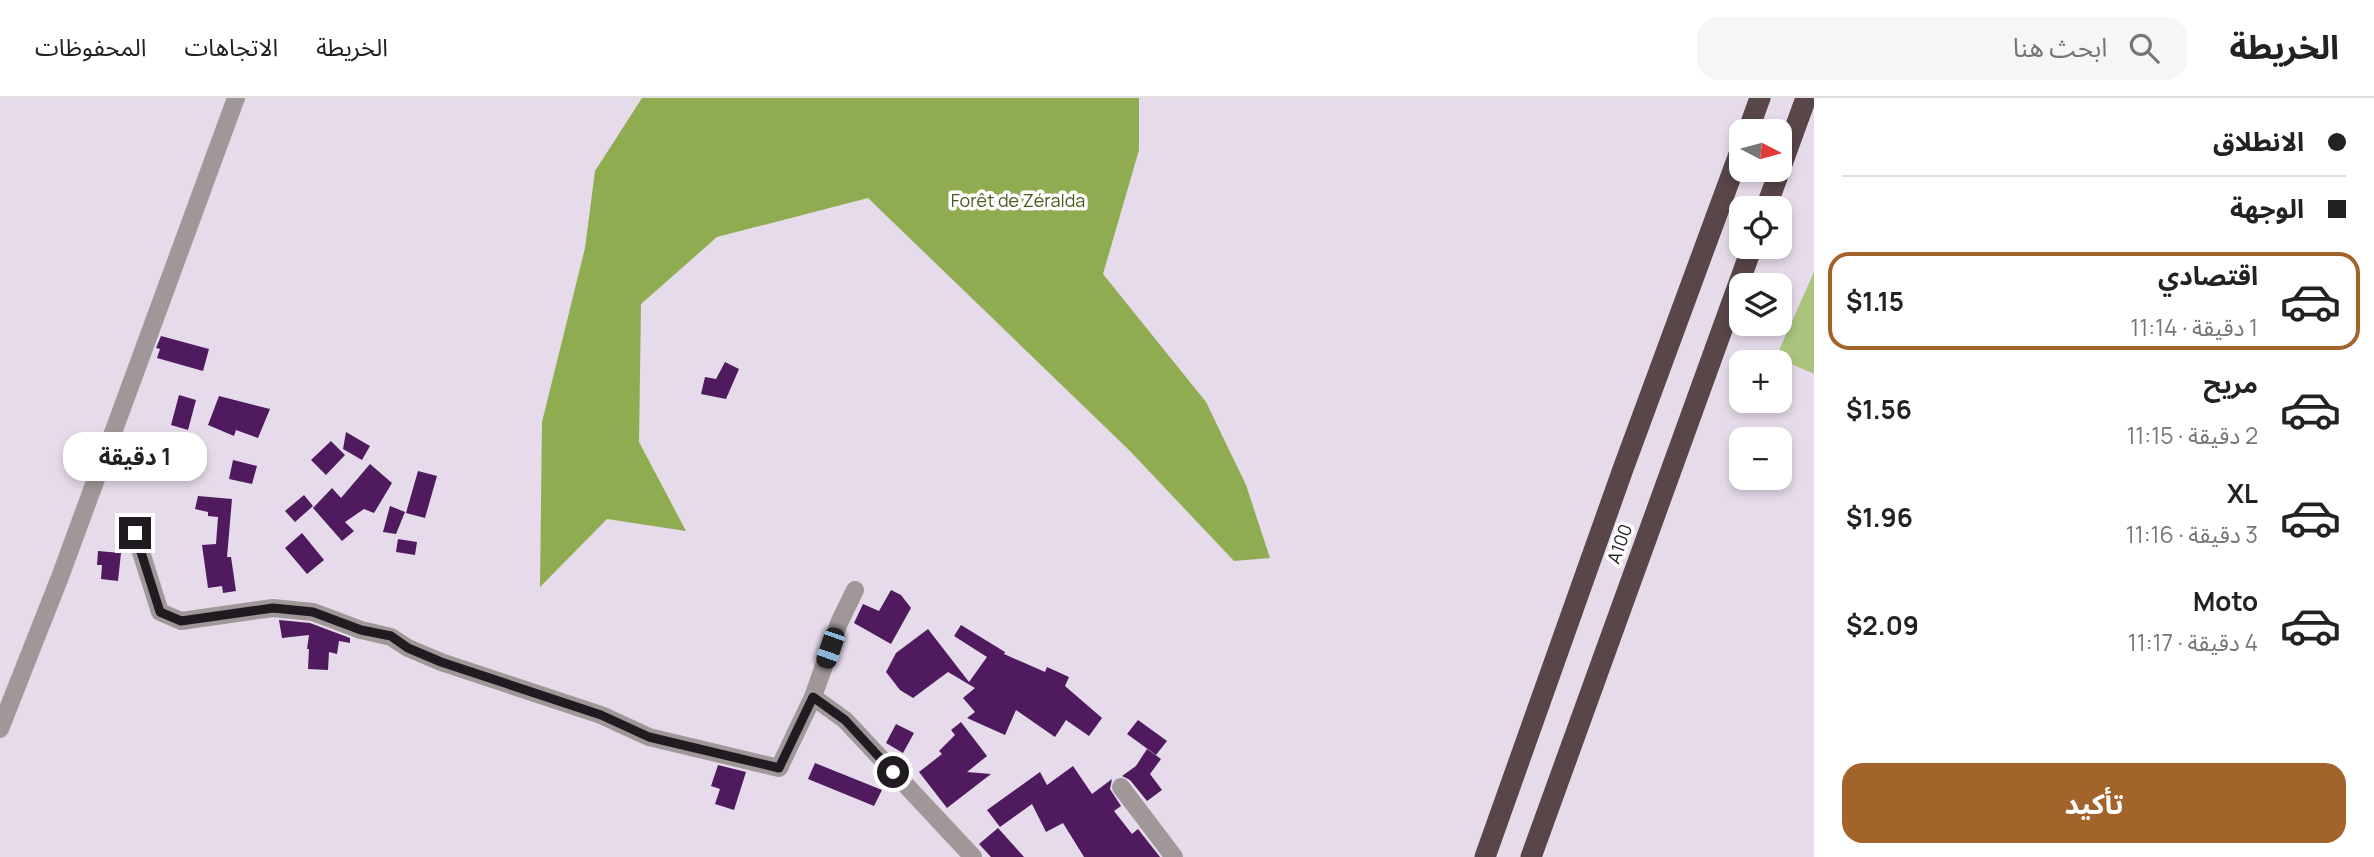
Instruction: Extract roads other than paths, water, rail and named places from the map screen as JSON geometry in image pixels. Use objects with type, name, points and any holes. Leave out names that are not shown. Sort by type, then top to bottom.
[{"type":"highway","points":[[1752,119],[1760,98]]},
{"type":"highway","points":[[1770,196],[1806,98]]},
{"type":"highway","name":"A100","points":[[1485,857],[1729,182]]},
{"type":"highway","name":"A100","points":[[1531,857],[1748,259]]},
{"type":"street","points":[[0,729],[60,577],[236,98]]},
{"type":"street","points":[[135,533],[160,612],[181,621],[273,608],[313,612],[361,630],[391,636],[408,648],[441,662],[601,715],[649,737],[779,768],[813,697],[839,624],[855,590]]},
{"type":"street","points":[[813,697],[845,720],[973,857]]},
{"type":"street","points":[[1121,787],[1174,857]]},
{"type":"park label","name":"Forêt de Zéralda","points":[[1018,201]]}]
